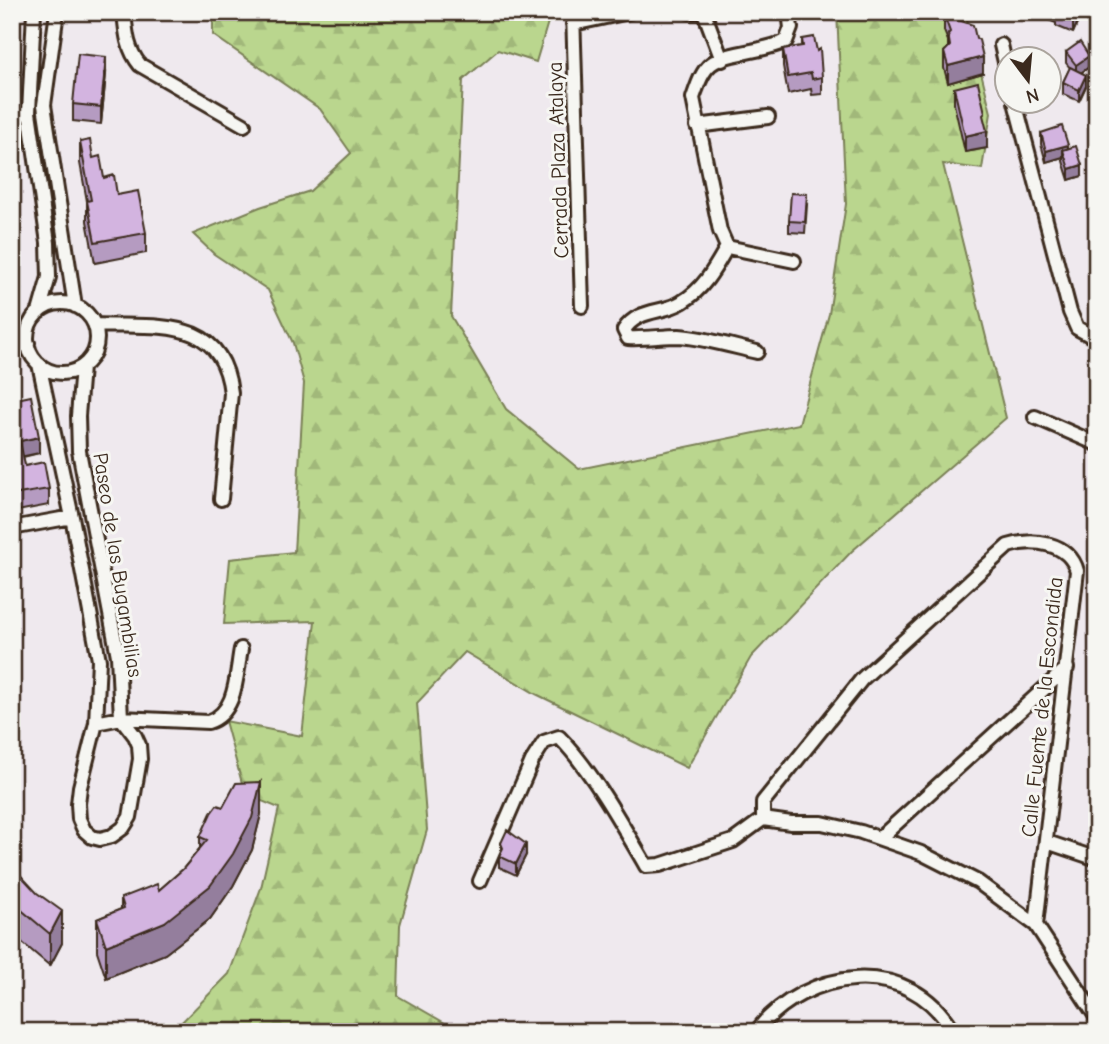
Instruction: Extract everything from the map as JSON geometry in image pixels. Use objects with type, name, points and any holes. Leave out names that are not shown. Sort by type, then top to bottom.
[{"type":"street","points":[[34,12],[29,113],[48,243],[49,277],[39,312],[28,331],[27,343],[33,358],[48,370],[60,373],[82,367],[96,348],[95,325],[75,306],[56,304],[39,312]]},
{"type":"street","points":[[57,12],[44,105],[75,306]]},
{"type":"street","points":[[124,12],[127,39],[132,54],[140,65],[244,124]]},
{"type":"street","points":[[573,18],[629,12]]},
{"type":"street","points":[[689,12],[696,12]]},
{"type":"street","points":[[704,12],[722,60]]},
{"type":"street","points":[[727,247],[720,231],[692,99],[698,82],[712,64],[774,47],[786,41],[791,28],[789,12]]},
{"type":"street","name":"Cerrada Plaza Atalaya","points":[[573,18],[582,306]]},
{"type":"street","points":[[12,116],[29,113]]},
{"type":"street","points":[[1019,116],[1070,312],[1077,328],[1093,338]]},
{"type":"street","points":[[697,126],[768,117]]},
{"type":"street","points":[[727,247],[794,261]]},
{"type":"street","points":[[727,247],[699,290],[680,304],[630,320],[624,330],[628,338],[687,337],[757,352]]},
{"type":"street","points":[[95,325],[180,330],[193,333],[217,351],[229,380],[231,393],[221,499]]},
{"type":"street","points":[[12,346],[27,343]]},
{"type":"street","name":"Paseo de las Bugambilias","points":[[38,364],[72,517],[99,660],[96,723],[78,804],[79,820],[84,830],[92,837],[100,839],[112,836],[123,828],[130,817],[140,759],[135,736],[121,718],[118,656],[79,451],[78,416],[82,367]]},
{"type":"street","points":[[1035,417],[1097,444]]},
{"type":"street","points":[[12,528],[72,517]]},
{"type":"street","name":"Calle Fuente de la Escondida","points":[[763,820],[763,802],[862,679],[1008,546],[1022,541],[1040,542],[1067,552],[1077,570],[1036,925]]},
{"type":"street","points":[[96,723],[121,718],[208,722],[218,719],[230,703],[241,649]]},
{"type":"street","points":[[880,838],[1067,668]]},
{"type":"street","points":[[480,881],[532,761],[544,742],[559,737],[571,749],[646,866],[733,841],[763,820],[822,823],[880,838],[921,853],[978,882],[1036,925],[1097,1018]]},
{"type":"street","points":[[1047,842],[1097,859]]},
{"type":"street","points":[[756,1032],[763,1022],[788,1000],[817,985],[848,978],[881,979],[920,994],[947,1021],[953,1032]]},
{"type":"green space","points":[[213,12],[551,12],[536,62],[498,50],[463,80],[451,316],[506,409],[579,469],[799,424],[829,314],[846,204],[837,12],[964,12],[991,113],[982,169],[943,164],[1006,418],[852,551],[751,657],[687,768],[536,694],[465,652],[417,703],[427,830],[400,925],[398,996],[445,1023],[510,1031],[631,1025],[628,1032],[169,1032],[229,974],[261,888],[279,808],[245,794],[225,721],[302,736],[315,621],[224,624],[230,559],[294,552],[304,383],[293,343],[268,290],[214,254],[193,234],[260,207],[310,191],[351,153],[320,109],[213,35]]},
{"type":"building","points":[[1077,12],[1073,22],[1056,14]]},
{"type":"building","points":[[944,15],[973,25],[983,57],[948,66],[944,52],[950,46],[950,32]]},
{"type":"building","points":[[814,37],[817,51],[820,49],[822,77],[812,79],[811,73],[788,77],[783,49],[803,46],[802,39]]},
{"type":"building","points":[[1080,42],[1089,56],[1076,65],[1066,52]]},
{"type":"building","points":[[78,54],[106,57],[101,107],[73,104]]},
{"type":"building","points":[[1070,67],[1086,75],[1079,90],[1064,82]]},
{"type":"building","points":[[978,82],[987,131],[965,136],[954,88]]},
{"type":"building","points":[[1062,126],[1068,145],[1046,151],[1041,133]]},
{"type":"building","points":[[90,140],[93,158],[100,156],[104,178],[114,175],[117,195],[138,191],[146,233],[95,242],[87,201],[91,200],[80,142]]},
{"type":"building","points":[[1076,146],[1082,165],[1069,169],[1063,150]]},
{"type":"building","points":[[16,179],[19,203],[12,205],[12,180]]},
{"type":"building","points":[[791,193],[807,194],[805,222],[789,221]]},
{"type":"building","points":[[19,279],[21,289],[12,290],[12,280]]},
{"type":"building","points":[[31,396],[39,437],[20,441],[25,466],[44,462],[49,489],[12,495],[12,400]]},
{"type":"building","points":[[261,782],[252,818],[233,854],[210,886],[165,922],[106,946],[97,919],[124,908],[121,898],[157,884],[159,890],[183,869],[207,840],[200,837],[211,813],[217,805],[223,807],[236,783]]},
{"type":"building","points":[[507,830],[526,844],[516,864],[499,856]]},
{"type":"building","points":[[12,866],[37,893],[62,911],[50,934],[12,902]]}]
